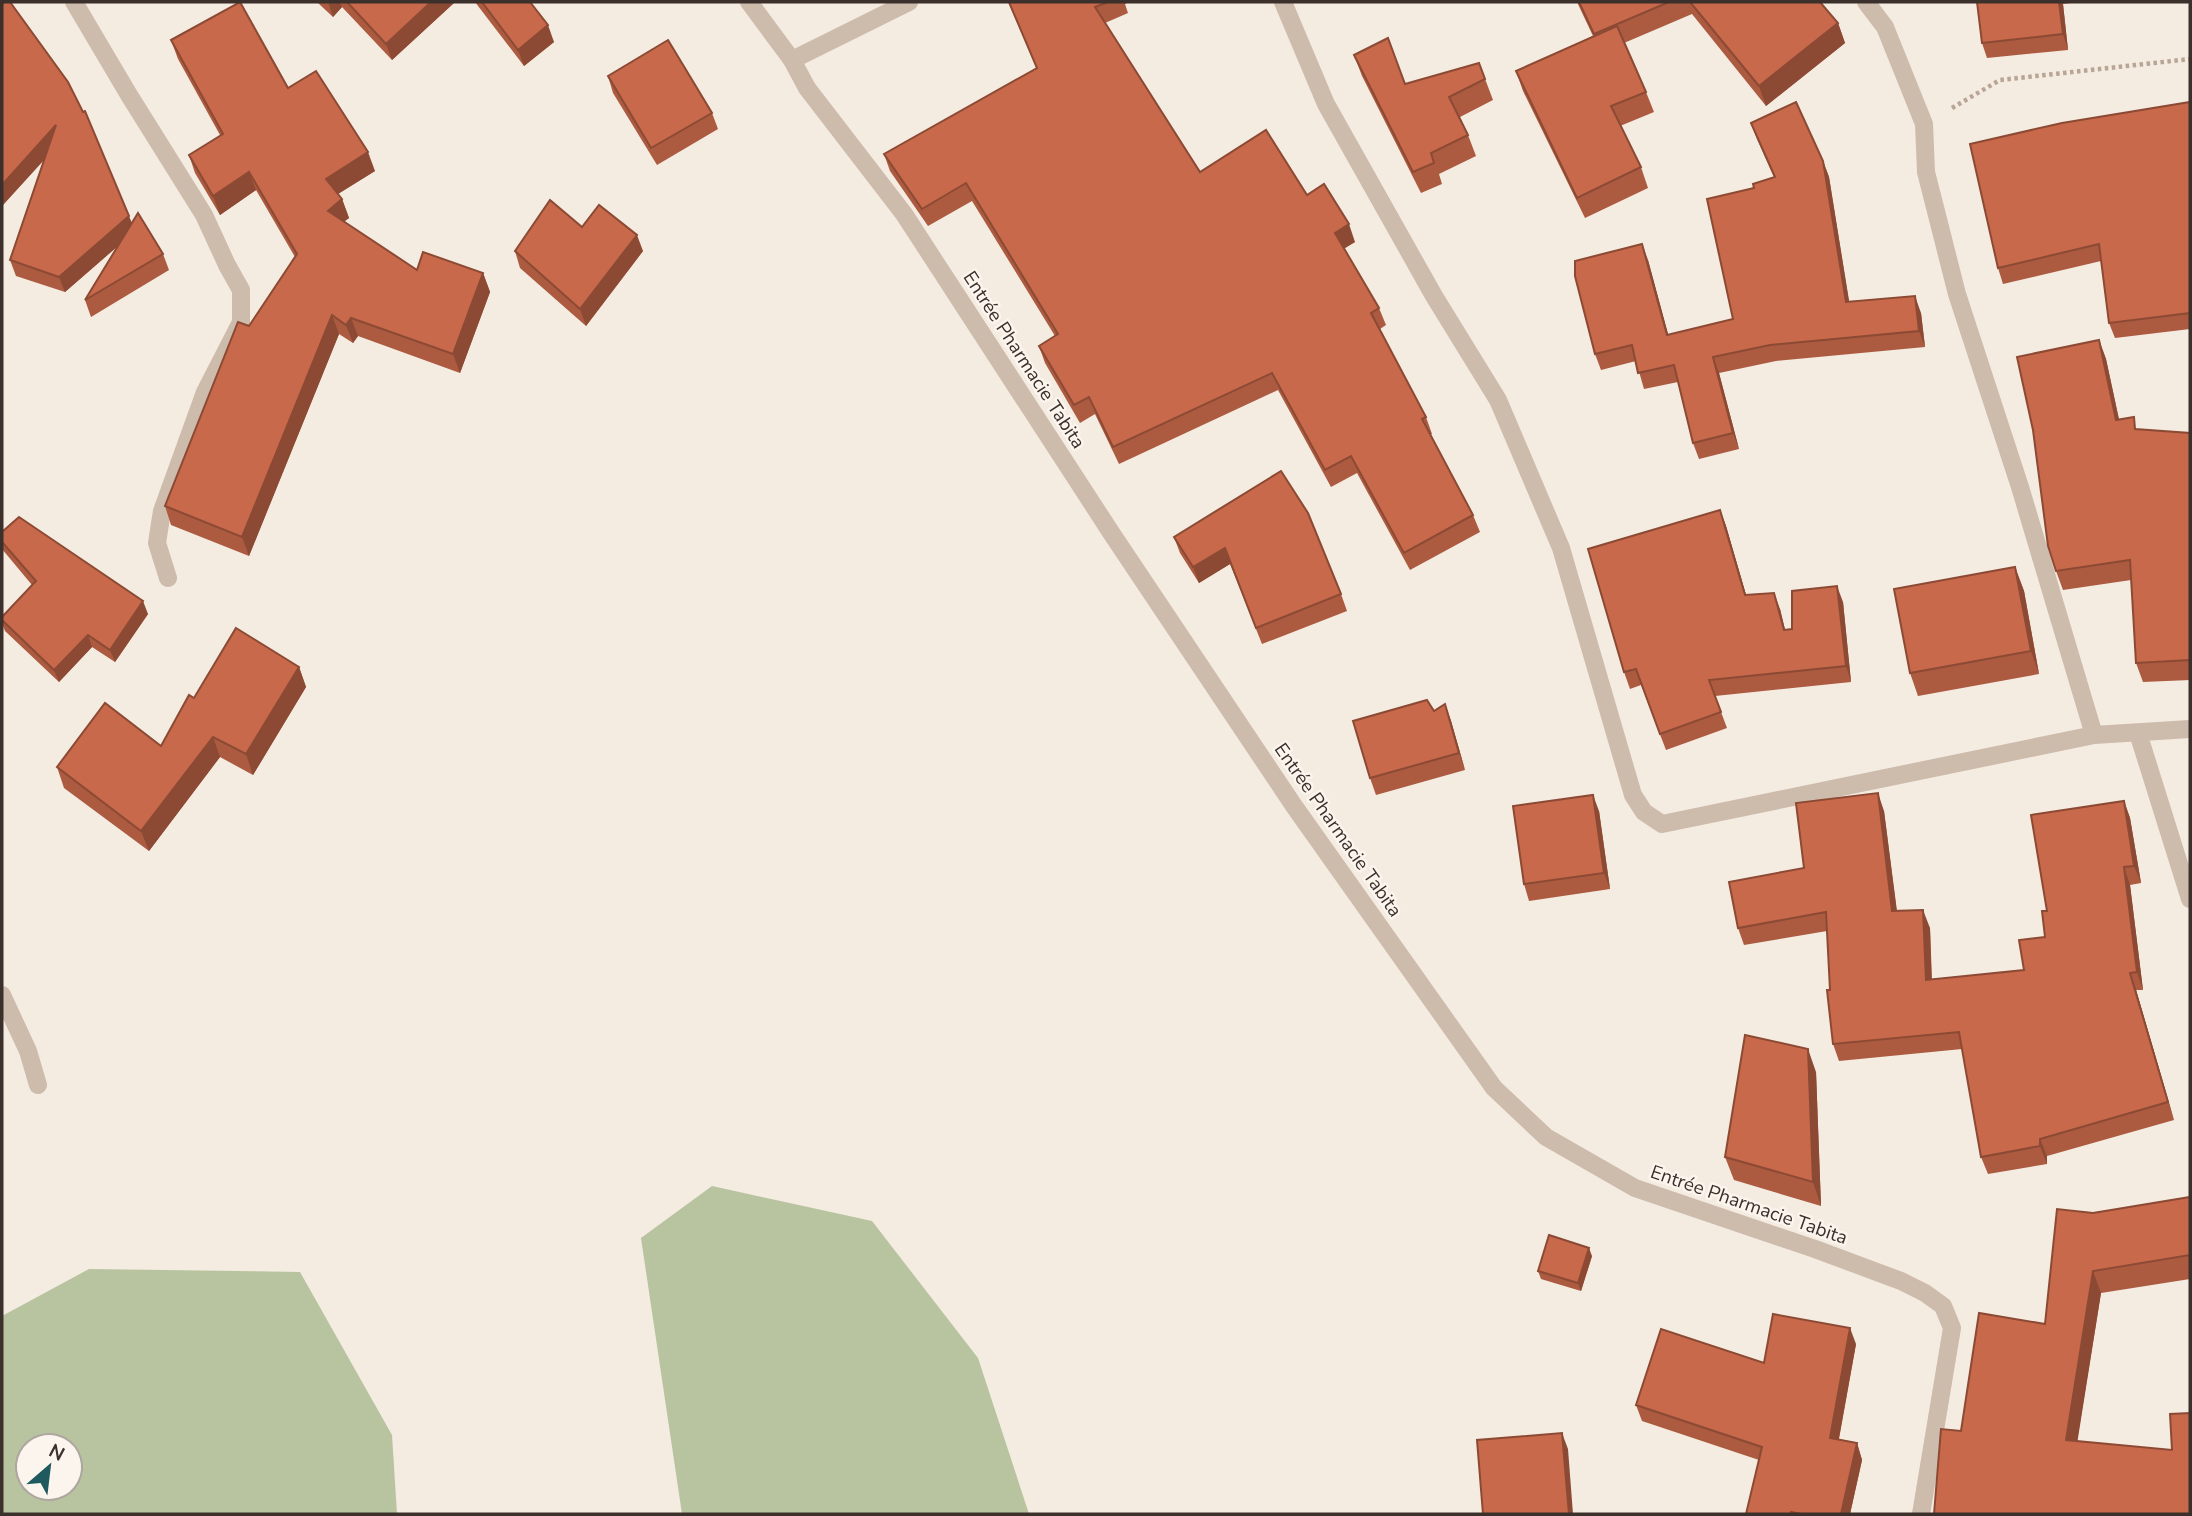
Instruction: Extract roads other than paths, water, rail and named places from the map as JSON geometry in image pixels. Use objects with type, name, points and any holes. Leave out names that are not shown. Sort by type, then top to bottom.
[{"type":"street","points":[[74,2],[204,215],[242,290],[241,322],[205,392],[162,511],[157,543],[168,578]]},
{"type":"street","name":"Entrée Pharmacie Tabita","points":[[749,2],[792,60],[807,88],[904,214],[1111,534],[1294,806],[1494,1088],[1546,1137],[1635,1188],[1901,1281],[1925,1293],[1942,1306],[1952,1328],[1921,1514]]},
{"type":"street","points":[[792,60],[908,2]]},
{"type":"street","points":[[1283,2],[1326,104],[1434,296],[1498,400],[1562,548],[1633,794],[1644,812],[1662,824],[2094,735],[2190,729]]},
{"type":"street","points":[[1866,2],[1885,27],[1924,124],[1926,172],[1957,294],[2020,487],[2094,735]]},
{"type":"street","points":[[2138,733],[2190,899]]},
{"type":"street","points":[[2,995],[28,1051],[38,1085]]}]
